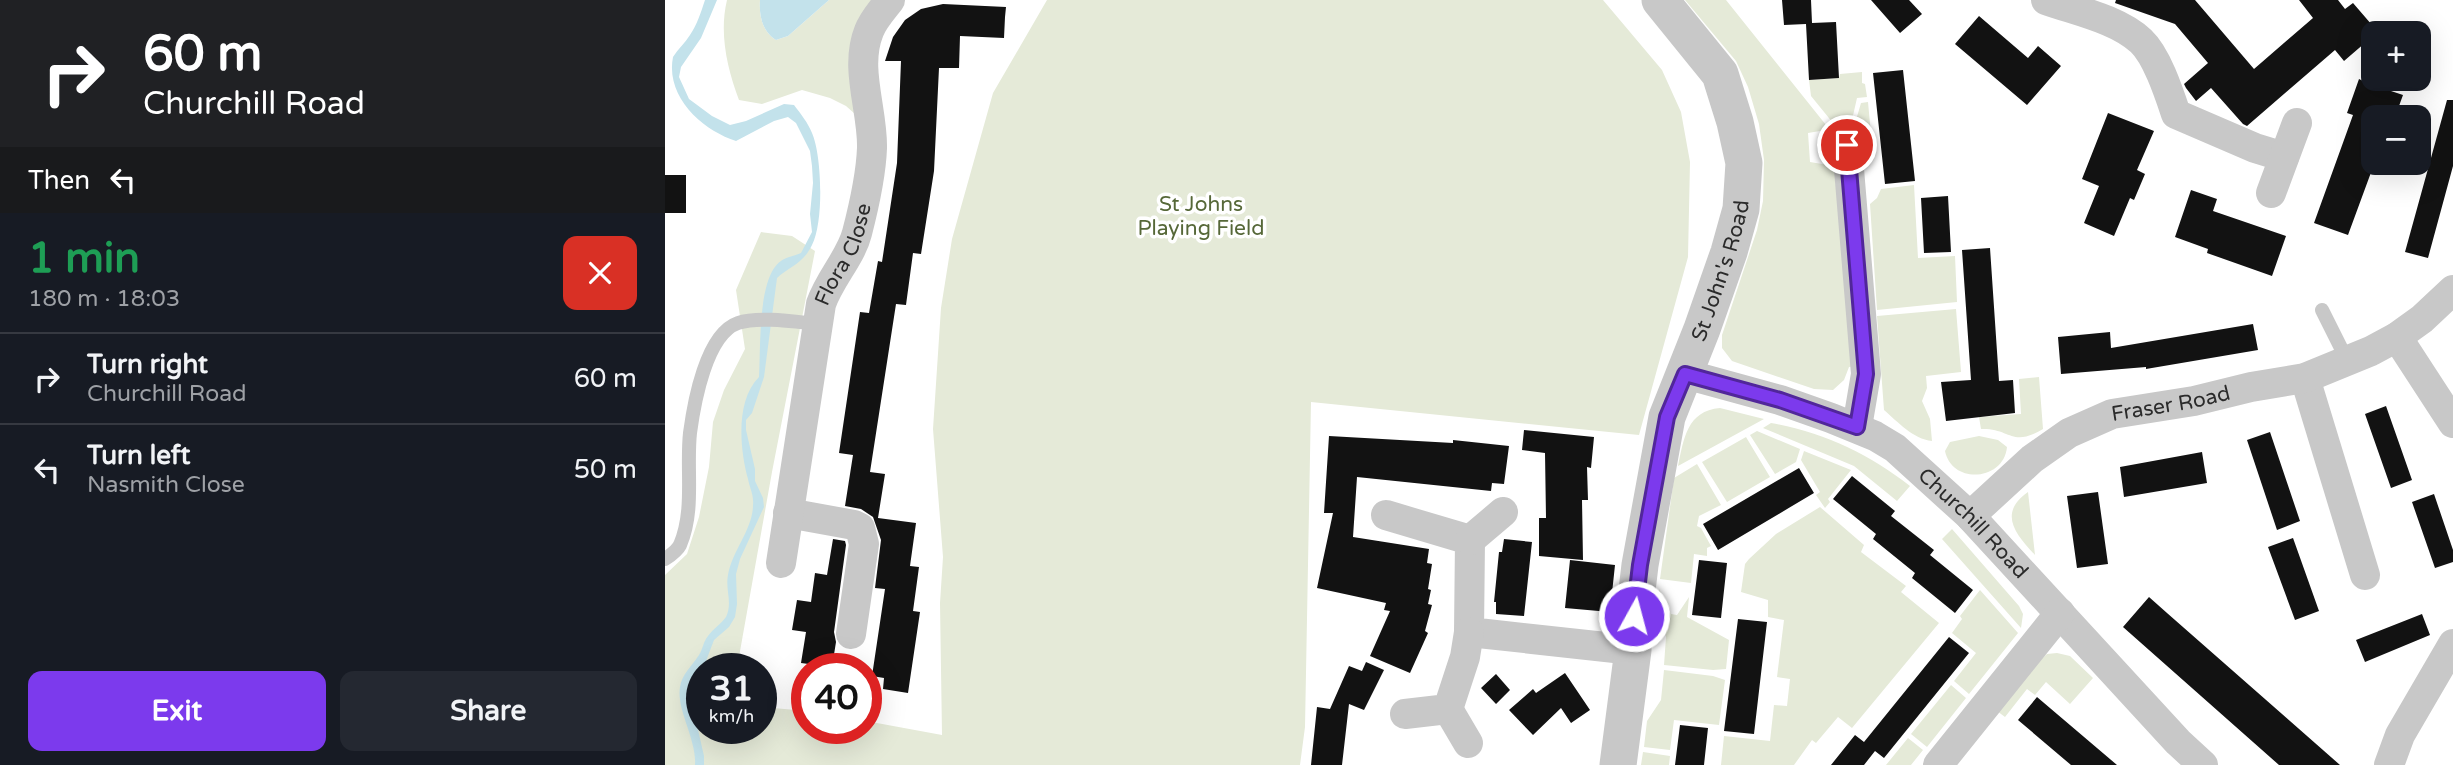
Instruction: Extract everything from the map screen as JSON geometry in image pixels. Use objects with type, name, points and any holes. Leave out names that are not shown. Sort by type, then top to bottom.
[{"type":"street","name":"Flora Close","points":[[781,563],[818,324],[827,288],[853,246],[857,234],[872,147],[863,70],[865,45],[869,29],[890,0]]},
{"type":"street","name":"St John's Road","points":[[1618,765],[1633,650],[1640,565],[1667,417],[1716,290],[1741,209],[1744,163],[1720,74],[1660,0]]},
{"type":"street","points":[[2046,0],[2097,8],[2142,42],[2153,58],[2176,114],[2255,148],[2284,156]]},
{"type":"street","points":[[2271,193],[2297,123]]},
{"type":"street","points":[[1832,146],[1847,145],[1866,374],[1857,427]]},
{"type":"street","name":"Fraser Road","points":[[1970,516],[2032,459],[2069,433],[2112,414],[2195,401],[2251,387],[2305,378],[2371,351],[2397,337],[2422,319],[2453,290]]},
{"type":"street","points":[[2397,337],[2453,423]]},
{"type":"street","name":"Churchill Road","points":[[1685,374],[1780,400],[1857,427],[1895,448],[1970,516],[2178,742],[2203,765]]},
{"type":"street","points":[[2305,378],[2365,575]]},
{"type":"street","points":[[1468,743],[1448,709],[1465,657],[1469,632],[1470,540],[1503,512]]},
{"type":"street","points":[[788,513],[860,528],[864,544],[851,634]]},
{"type":"street","points":[[1386,515],[1470,540]]},
{"type":"street","points":[[1953,760],[2060,613]]},
{"type":"street","points":[[1469,632],[1633,650]]},
{"type":"street","points":[[2389,765],[2400,735],[2453,644]]},
{"type":"street","points":[[1405,714],[1448,709]]},
{"type":"lane","points":[[2322,310],[2347,360]]},
{"type":"lane","points":[[665,559],[679,548],[685,531],[689,503],[690,433],[711,351],[726,329],[736,323],[781,321],[818,324]]},
{"type":"green space","points":[[727,0],[760,0],[762,23],[776,40],[788,36],[829,0],[878,0],[855,114],[830,98],[802,90],[762,104],[739,100],[731,76],[724,38]]},
{"type":"green space","name":"St Johns Playing Field","points":[[1047,0],[1603,0],[1662,70],[1681,112],[1690,162],[1688,257],[1639,435],[1311,402],[1305,727],[1300,765],[665,765],[665,575],[687,554],[699,517],[709,467],[713,422],[724,390],[745,349],[736,290],[761,232],[792,236],[815,251],[740,653],[686,653],[686,744],[777,744],[777,708],[791,710],[791,744],[882,744],[882,724],[942,735],[940,603],[943,557],[933,429],[941,308],[952,239],[993,93]]},
{"type":"green space","points":[[1685,0],[1726,0],[1826,125],[1826,130],[1808,133],[1810,162],[1828,165],[1840,177],[1855,366],[1849,367],[1844,380],[1833,390],[1814,389],[1732,361],[1722,348],[1722,335],[1757,230],[1763,201],[1764,160],[1759,124],[1748,87],[1736,61]]},
{"type":"green space","points":[[1862,72],[1862,83],[1865,84],[1867,97],[1857,98],[1852,120],[1833,123],[1811,96],[1809,80],[1839,78],[1840,74]]},
{"type":"green space","points":[[1868,102],[1872,145],[1866,146],[1865,121],[1856,120],[1861,103]]},
{"type":"green space","points":[[1914,185],[1918,258],[1955,256],[1957,302],[1877,310],[1870,204],[1881,189]]},
{"type":"green space","points":[[1956,309],[1961,372],[1926,376],[1927,388],[1922,401],[1930,419],[1932,441],[1925,440],[1906,429],[1884,410],[1877,316]]},
{"type":"green space","points":[[2039,377],[2043,429],[2017,437],[1991,429],[1981,429],[1979,417],[2021,414],[2019,379]]},
{"type":"green space","points":[[1720,408],[1764,419],[1678,466],[1685,436],[1694,420],[1700,414]]},
{"type":"green space","points":[[1771,423],[1809,432],[1845,446],[1910,486],[1897,501],[1854,466],[1763,428]]},
{"type":"green space","points":[[1757,431],[1800,449],[1796,462],[1775,474],[1750,435]]},
{"type":"green space","points":[[1979,436],[1998,440],[2007,447],[2004,458],[1997,467],[1988,472],[1967,474],[1957,470],[1945,451],[1950,442]]},
{"type":"green space","points":[[1746,437],[1770,477],[1727,502],[1702,462]]},
{"type":"green space","points":[[1804,451],[1851,470],[1828,499],[1830,502],[1825,508],[1816,495],[1820,492],[1801,460]]},
{"type":"green space","points":[[1697,464],[1721,505],[1699,516],[1697,526],[1701,528],[1711,546],[1707,548],[1707,556],[1694,554],[1691,583],[1660,579],[1674,478]]},
{"type":"green space","points":[[2028,492],[2035,555],[2016,531],[2012,516],[2019,500]]},
{"type":"green space","points":[[1820,507],[1864,545],[1861,552],[1906,586],[1901,592],[1939,623],[1852,728],[1838,717],[1816,743],[1812,740],[1794,765],[1721,765],[1724,736],[1770,741],[1774,705],[1787,706],[1790,679],[1777,677],[1784,620],[1768,617],[1768,600],[1741,592],[1745,564],[1776,534]]},
{"type":"green space","points":[[1952,529],[2019,606],[2023,614],[2021,628],[1942,539]]},
{"type":"green space","points":[[1659,589],[1671,614],[1677,615],[1689,597],[1687,617],[1729,640],[1726,669],[1664,665],[1666,637],[1658,604]]},
{"type":"green space","points":[[1980,590],[2018,633],[1969,694],[1954,681],[1976,653],[1952,633],[1962,619],[1960,616]]},
{"type":"green space","points":[[2047,654],[2070,656],[2093,678],[2070,704],[2046,682],[2035,695],[2027,689],[2005,717],[1997,711],[2039,661]]},
{"type":"green space","points":[[1664,670],[1725,680],[1719,725],[1674,720],[1670,750],[1644,747],[1647,721],[1661,700]]},
{"type":"green space","points":[[1951,685],[1966,698],[1927,747],[1911,734]]},
{"type":"green space","points":[[1908,738],[1923,750],[1911,765],[1886,765]]},
{"type":"green space","points":[[1643,752],[1670,756],[1669,765],[1641,765]]},
{"type":"water","points":[[705,0],[717,0],[701,38],[681,67],[679,77],[689,99],[730,125],[784,104],[794,105],[812,133],[818,157],[820,189],[816,235],[812,245],[800,261],[777,278],[764,377],[752,413],[746,420],[755,481],[764,507],[736,574],[735,617],[729,627],[714,640],[709,653],[700,653],[706,638],[724,620],[728,612],[727,586],[730,566],[752,514],[753,498],[745,467],[741,426],[746,399],[759,377],[764,298],[773,269],[783,260],[801,253],[812,232],[810,214],[813,183],[810,151],[796,123],[788,117],[774,121],[736,141],[712,129],[689,111],[675,86],[673,57],[699,18]]},
{"type":"water","points":[[760,0],[829,0],[788,36],[776,40],[762,23]]},
{"type":"water","points":[[686,673],[686,722],[680,696]]},
{"type":"water","points":[[701,744],[704,765],[695,765],[693,745]]},
{"type":"building","points":[[1782,0],[1811,0],[1812,23],[1836,22],[1839,78],[1809,80],[1806,24],[1784,25]]},
{"type":"building","points":[[1871,0],[1909,0],[1922,14],[1900,33]]},
{"type":"building","points":[[2116,0],[2195,0],[2254,69],[2313,18],[2299,0],[2338,0],[2345,9],[2353,3],[2369,21],[2361,21],[2361,46],[2344,61],[2335,50],[2247,126],[2211,88],[2196,101],[2186,88],[2184,84],[2208,63],[2175,24],[2115,3]]},
{"type":"building","points":[[943,4],[1006,7],[1004,38],[960,36],[959,68],[939,68],[934,171],[921,254],[913,253],[906,305],[896,304],[870,472],[885,474],[878,518],[916,523],[910,566],[919,567],[913,611],[920,612],[908,693],[883,689],[882,653],[875,653],[885,589],[875,588],[881,540],[873,517],[861,509],[845,506],[853,455],[839,453],[860,312],[869,313],[878,261],[882,262],[897,163],[901,61],[885,61],[893,37],[905,20],[921,9]]},
{"type":"building","points":[[1979,16],[2028,58],[2038,46],[2061,66],[2027,105],[1955,44]]},
{"type":"building","points":[[1903,70],[1915,181],[1885,184],[1873,73]]},
{"type":"building","points":[[2359,79],[2361,91],[2391,91],[2403,95],[2399,105],[2361,105],[2361,175],[2370,175],[2348,235],[2314,223],[2353,115],[2347,113]]},
{"type":"building","points":[[2447,100],[2453,100],[2453,166],[2428,258],[2405,252],[2426,175],[2431,175],[2431,158]]},
{"type":"building","points":[[2108,113],[2154,131],[2137,170],[2145,174],[2134,200],[2130,198],[2114,236],[2084,223],[2099,186],[2082,179]]},
{"type":"building","points":[[665,175],[686,175],[686,213],[665,213]]},
{"type":"building","points":[[2191,190],[2217,199],[2213,211],[2286,236],[2272,276],[2207,253],[2208,249],[2175,237]]},
{"type":"building","points":[[1948,196],[1951,252],[1924,253],[1921,198]]},
{"type":"building","points":[[1990,248],[1999,381],[2013,380],[2015,413],[1946,421],[1941,382],[1971,380],[1962,250]]},
{"type":"building","points":[[2253,324],[2258,350],[2146,369],[2061,374],[2058,337],[2110,332],[2111,348]]},
{"type":"building","points":[[2386,406],[2412,480],[2391,488],[2365,414]]},
{"type":"building","points":[[1524,430],[1594,437],[1591,468],[1587,467],[1588,500],[1582,500],[1583,560],[1539,556],[1539,518],[1546,518],[1545,453],[1522,450]]},
{"type":"building","points":[[2270,432],[2300,521],[2277,530],[2247,440]]},
{"type":"building","points":[[1329,436],[1453,443],[1453,440],[1509,446],[1504,484],[1492,483],[1491,491],[1357,477],[1353,537],[1429,549],[1427,563],[1432,564],[1428,604],[1432,605],[1425,631],[1428,633],[1410,673],[1370,656],[1390,611],[1384,610],[1386,603],[1317,588],[1333,513],[1324,513]]},
{"type":"building","points":[[2202,452],[2207,483],[2124,497],[2120,467]]},
{"type":"building","points":[[1799,468],[1814,493],[1718,550],[1703,524]]},
{"type":"building","points":[[1852,476],[1895,511],[1891,516],[1934,550],[1930,555],[1973,590],[1955,613],[1912,578],[1915,573],[1873,539],[1876,534],[1833,499]]},
{"type":"building","points":[[2098,492],[2108,564],[2077,568],[2067,496]]},
{"type":"building","points":[[2434,494],[2453,550],[2453,562],[2435,568],[2412,502]]},
{"type":"building","points":[[2293,538],[2319,611],[2295,620],[2268,547]]},
{"type":"building","points":[[833,539],[845,541],[834,632],[834,653],[803,653],[806,632],[792,630],[797,600],[811,602],[815,573],[827,575]]},
{"type":"building","points":[[1504,539],[1532,542],[1524,616],[1496,614],[1494,602],[1499,552],[1502,552]]},
{"type":"building","points":[[1570,560],[1615,565],[1610,612],[1565,608]]},
{"type":"building","points":[[1699,560],[1727,563],[1721,618],[1692,615]]},
{"type":"building","points":[[2149,597],[2340,765],[2279,765],[2123,627]]},
{"type":"building","points":[[2422,614],[2430,635],[2365,662],[2356,640]]},
{"type":"building","points":[[1738,619],[1767,622],[1754,734],[1724,731]]},
{"type":"building","points":[[1949,637],[1969,653],[1884,758],[1875,751],[1864,765],[1831,765],[1855,735],[1864,742]]},
{"type":"building","points":[[1366,662],[1384,670],[1364,710],[1349,704],[1342,765],[1311,765],[1317,707],[1330,709],[1349,666],[1362,671]]},
{"type":"building","points":[[1565,673],[1590,710],[1571,723],[1561,708],[1533,735],[1509,710],[1533,689],[1536,693]]},
{"type":"building","points":[[1496,674],[1510,690],[1496,704],[1481,688]]},
{"type":"building","points":[[2037,697],[2117,765],[2071,765],[2018,720]]},
{"type":"building","points":[[1680,725],[1708,728],[1704,765],[1675,765]]},
{"type":"route","points":[[1634,616],[1640,565],[1667,417],[1685,374],[1780,400],[1857,427],[1866,374],[1847,145]]}]
